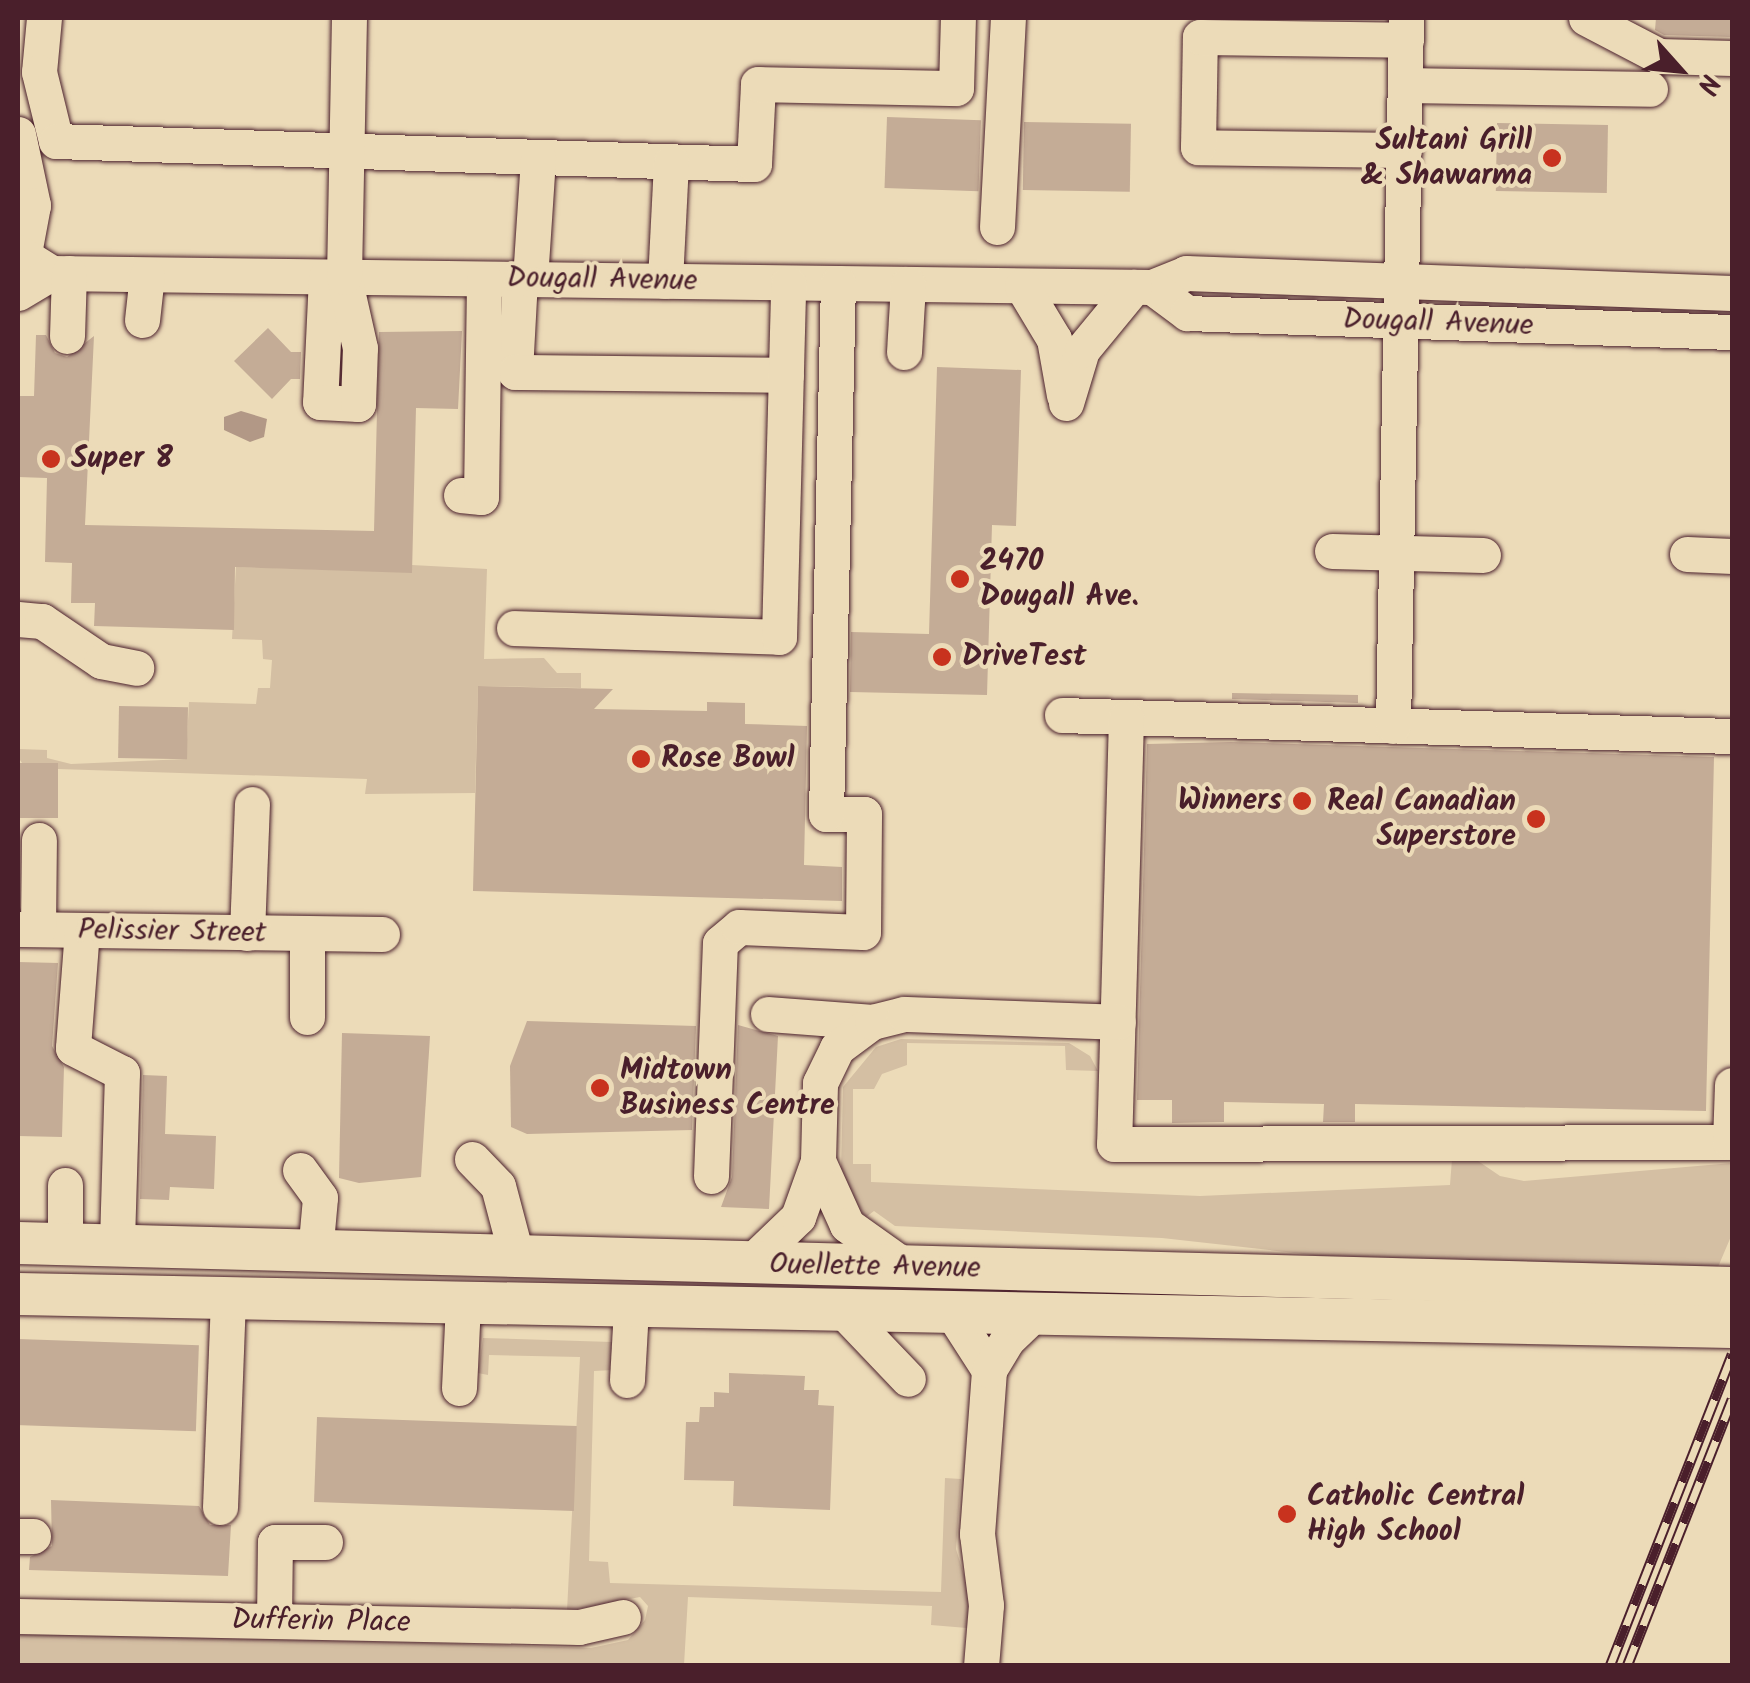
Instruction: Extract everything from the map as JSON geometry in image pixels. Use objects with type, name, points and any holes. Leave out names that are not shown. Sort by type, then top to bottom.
[{"type":"main road","name":"Ouellette Avenue","points":[[18,1242],[906,1267],[1732,1327]]},
{"type":"main road","name":"Ouellette Avenue","points":[[18,1294],[1034,1314],[1324,1296],[1732,1288]]},
{"type":"street","points":[[44,18],[39,72],[56,141],[754,164],[758,84],[956,88],[958,18]]},
{"type":"street","points":[[335,277],[346,151],[349,18]]},
{"type":"street","points":[[996,228],[1008,18]]},
{"type":"street","points":[[1586,18],[1659,56],[1732,58]]},
{"type":"street","points":[[1394,726],[1402,280],[1406,29],[1200,37],[1198,148],[1404,150]]},
{"type":"street","points":[[1405,85],[1650,88]]},
{"type":"street","points":[[18,134],[41,263],[67,336]]},
{"type":"street","points":[[538,157],[515,372],[786,374]]},
{"type":"street","points":[[665,281],[671,162]]},
{"type":"street","points":[[18,294],[41,263]]},
{"type":"street","name":"Dougall Avenue","points":[[41,263],[146,274],[1022,286],[1143,287],[1186,273],[1732,293]]},
{"type":"street","points":[[142,320],[146,274]]},
{"type":"street","points":[[460,495],[481,497],[484,279]]},
{"type":"street","points":[[514,628],[780,637],[788,283]]},
{"type":"street","points":[[710,1176],[720,943],[740,927],[862,932],[864,814],[826,814],[838,283]]},
{"type":"street","points":[[904,352],[908,284]]},
{"type":"street","points":[[1022,286],[1054,339],[1066,403],[1082,350],[1143,287]]},
{"type":"street","name":"Dougall Avenue","points":[[1143,287],[1187,312],[1732,332]]},
{"type":"street","points":[[1332,551],[1483,555]]},
{"type":"street","points":[[1687,554],[1732,556]]},
{"type":"street","points":[[18,620],[42,621],[101,661],[136,668]]},
{"type":"street","points":[[1062,715],[1732,736]]},
{"type":"street","points":[[1126,718],[1114,1144],[1730,1142],[1732,1085]]},
{"type":"street","points":[[247,934],[252,804]]},
{"type":"street","points":[[28,929],[39,840]]},
{"type":"street","name":"Pelissier Street","points":[[28,929],[382,934]]},
{"type":"street","points":[[82,930],[74,1048],[122,1072],[117,1246]]},
{"type":"street","points":[[306,1017],[317,935]]},
{"type":"street","points":[[768,1014],[872,1022],[904,1014],[1118,1022]]},
{"type":"street","points":[[749,1264],[798,1217],[818,1161],[820,1083],[837,1048],[872,1022]]},
{"type":"street","points":[[472,1158],[498,1186],[517,1258]]},
{"type":"street","points":[[818,1161],[848,1225],[906,1267]]},
{"type":"street","points":[[300,1170],[320,1198],[315,1253]]},
{"type":"street","points":[[65,1185],[65,1244]]},
{"type":"street","points":[[220,1507],[228,1298]]},
{"type":"street","points":[[460,1388],[463,1304]]},
{"type":"street","points":[[627,1380],[631,1308]]},
{"type":"street","points":[[845,1312],[908,1379]]},
{"type":"street","points":[[952,1314],[989,1370]]},
{"type":"street","points":[[982,1666],[986,1605],[977,1534],[989,1370],[1006,1340],[1034,1314]]},
{"type":"street","points":[[274,1620],[275,1542],[325,1542]]},
{"type":"street","name":"Dufferin Place","points":[[18,1616],[579,1628],[623,1617]]},
{"type":"shaded area","points":[[241,411],[267,419],[264,437],[250,442],[224,430],[224,417]]},
{"type":"shaded area","points":[[412,565],[487,569],[484,659],[544,658],[557,673],[581,673],[581,688],[478,686],[475,793],[365,794],[367,779],[58,769],[22,763],[18,757],[18,749],[47,750],[47,758],[71,764],[186,759],[189,702],[256,704],[258,688],[270,688],[272,660],[263,659],[262,640],[232,639],[236,567],[411,572]]},
{"type":"shaded area","points":[[901,1039],[1069,1043],[1090,1056],[1098,1071],[1066,1070],[1065,1046],[907,1043],[907,1065],[882,1074],[874,1089],[853,1089],[853,1164],[871,1164],[871,1182],[1200,1196],[1450,1185],[1452,1159],[1478,1161],[1500,1176],[1524,1181],[1732,1163],[1732,1234],[1718,1267],[1331,1257],[1162,1238],[895,1226],[874,1211],[866,1217],[849,1197],[841,1171],[843,1087],[876,1047]]},
{"type":"shaded area","points":[[483,1338],[612,1342],[614,1370],[594,1371],[589,1561],[608,1562],[610,1583],[941,1592],[945,1478],[961,1479],[956,1549],[970,1594],[967,1628],[931,1625],[932,1606],[688,1597],[684,1665],[18,1666],[18,1630],[591,1648],[628,1640],[645,1620],[648,1606],[640,1597],[567,1611],[580,1357],[489,1355],[488,1375],[478,1373]]},
{"type":"building","points":[[1656,18],[1732,18],[1732,37],[1664,35],[1655,30]]},
{"type":"building","points":[[887,117],[981,120],[978,191],[885,188]]},
{"type":"building","points":[[1024,122],[1131,124],[1130,192],[1023,190]]},
{"type":"building","name":"Sultani Grill & Shawarma","points":[[1497,123],[1608,125],[1607,193],[1496,191]]},
{"type":"building","points":[[268,328],[291,352],[301,352],[300,379],[291,379],[272,399],[234,361]]},
{"type":"building","name":"Super 8","points":[[462,331],[458,409],[416,408],[412,573],[235,567],[234,630],[94,626],[95,603],[71,603],[72,563],[45,562],[47,478],[18,477],[18,396],[34,396],[36,335],[46,335],[55,353],[67,357],[94,336],[85,525],[374,531],[379,332]]},
{"type":"building","name":"2470 Dougall Ave.","points":[[937,367],[1021,370],[1016,526],[992,525],[987,695],[850,692],[851,632],[929,634]]},
{"type":"building","name":"Rose Bowl","points":[[478,686],[613,689],[594,709],[707,711],[707,702],[745,703],[745,724],[807,726],[804,865],[842,867],[842,901],[473,891]]},
{"type":"building","points":[[1232,693],[1358,695],[1358,703],[1232,699]]},
{"type":"building","points":[[119,706],[188,707],[187,759],[118,758]]},
{"type":"building","points":[[1231,742],[1714,757],[1706,1111],[1355,1104],[1355,1122],[1323,1122],[1324,1104],[1224,1102],[1224,1122],[1172,1123],[1172,1100],[1137,1100],[1147,744]]},
{"type":"building","points":[[18,763],[58,763],[58,818],[18,818]]},
{"type":"building","points":[[18,962],[58,963],[52,1046],[64,1067],[62,1137],[18,1136]]},
{"type":"building","name":"Midtown Business Centre","points":[[527,1021],[696,1026],[692,1130],[527,1134],[511,1127],[510,1066]]},
{"type":"building","points":[[738,1025],[778,1036],[769,1209],[721,1207],[732,1177]]},
{"type":"building","points":[[342,1033],[430,1036],[421,1177],[359,1183],[339,1178]]},
{"type":"building","points":[[143,1075],[167,1076],[165,1134],[216,1136],[214,1189],[170,1187],[169,1200],[140,1199]]},
{"type":"building","points":[[18,1339],[199,1345],[196,1431],[18,1425]]},
{"type":"building","points":[[729,1373],[805,1376],[804,1390],[819,1390],[818,1405],[834,1406],[830,1510],[733,1506],[734,1481],[684,1480],[686,1422],[699,1422],[700,1407],[714,1407],[714,1392],[729,1393]]},
{"type":"building","points":[[317,1417],[577,1426],[574,1511],[314,1502]]},
{"type":"building","points":[[51,1500],[199,1506],[210,1525],[231,1525],[228,1576],[29,1570],[30,1557],[52,1546]]},
{"type":"railway","points":[[1610,1666],[1732,1354]]},
{"type":"railway","points":[[1627,1666],[1732,1399]]},
{"type":"place","name":"Sultani Grill & Shawarma","points":[[1552,158]]},
{"type":"place","name":"Super 8","points":[[51,459]]},
{"type":"place","name":"2470 Dougall Ave.","points":[[960,579]]},
{"type":"place","name":"DriveTest","points":[[942,657]]},
{"type":"place","name":"Rose Bowl","points":[[641,759]]},
{"type":"place","name":"Winners","points":[[1302,801]]},
{"type":"place","name":"Real Canadian Superstore","points":[[1536,819]]},
{"type":"place","name":"Midtown Business Centre","points":[[600,1088]]},
{"type":"place","name":"Catholic Central High School","points":[[1287,1514]]}]
